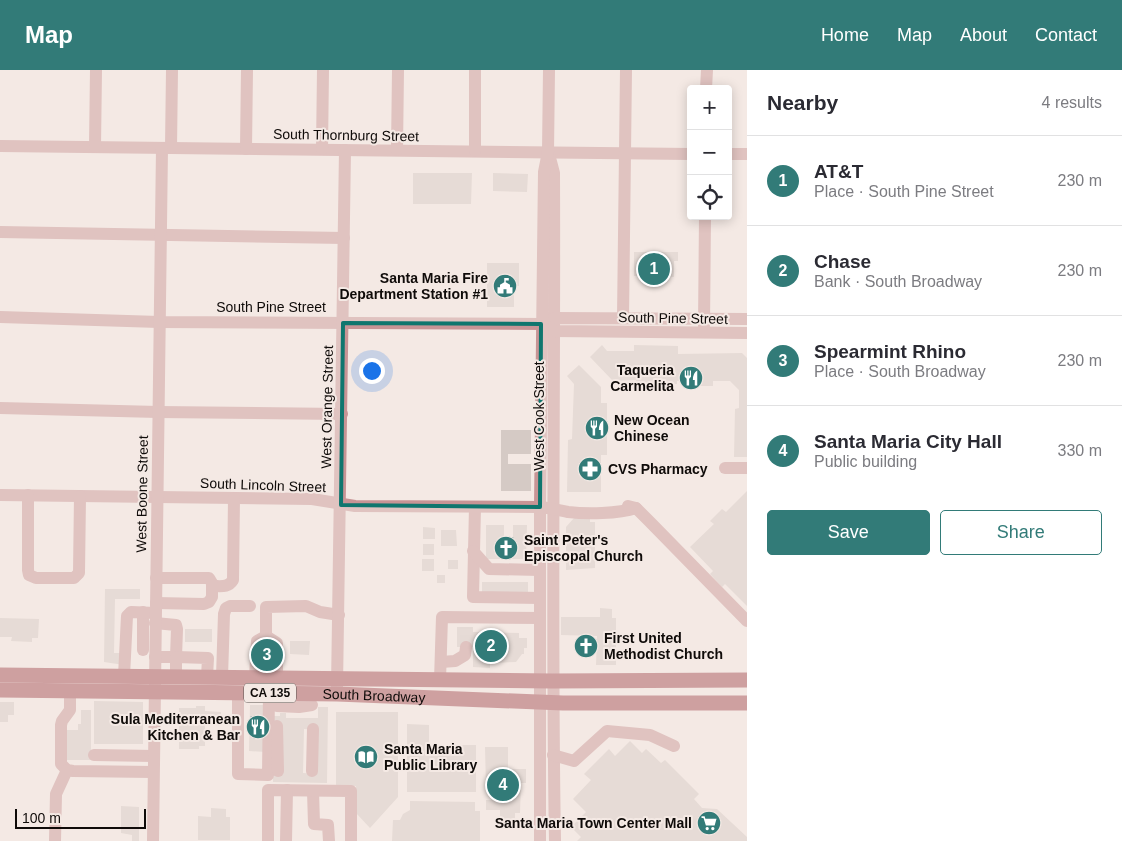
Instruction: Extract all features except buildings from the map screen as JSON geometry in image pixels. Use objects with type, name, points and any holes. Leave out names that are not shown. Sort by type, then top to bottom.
[{"type":"main road","name":"South Broadway","points":[[0,675],[546,681],[747,680]]},
{"type":"main road","name":"South Broadway","points":[[0,690],[238,693],[275,707],[312,712],[337,694],[546,702],[747,703]]},
{"type":"street","points":[[95,147],[96,70]]},
{"type":"street","name":"West Boone Street","points":[[153,841],[155,676],[151,652],[152,613],[156,578],[160,234],[172,70]]},
{"type":"street","points":[[246,149],[247,70]]},
{"type":"street","points":[[322,150],[323,70]]},
{"type":"street","points":[[397,150],[398,70]]},
{"type":"street","points":[[475,70],[475,151]]},
{"type":"street","name":"West Cook Street","points":[[546,681],[540,618],[540,507],[544,172],[548,152],[549,70]]},
{"type":"street","points":[[623,318],[626,70]]},
{"type":"street","points":[[706,85],[707,70]]},
{"type":"street","name":"South Thornburg Street","points":[[0,146],[687,154]]},
{"type":"street","name":"West Orange Street","points":[[337,694],[345,150]]},
{"type":"street","name":"West Cook Street","points":[[546,681],[554,508],[554,173],[548,152]]},
{"type":"street","points":[[732,154],[747,154]]},
{"type":"street","points":[[704,333],[705,220]]},
{"type":"street","points":[[0,232],[344,238]]},
{"type":"street","name":"South Pine Street","points":[[0,317],[159,322],[541,324],[554,318],[747,319]]},
{"type":"street","name":"South Pine Street","points":[[541,324],[554,331],[747,334]]},
{"type":"street","points":[[0,408],[342,414]]},
{"type":"street","points":[[725,468],[747,468]]},
{"type":"street","name":"South Lincoln Street","points":[[0,495],[312,499],[356,506],[554,508]]},
{"type":"street","points":[[28,495],[28,570],[29,576],[36,578],[74,578],[79,574],[80,496]]},
{"type":"street","points":[[212,586],[225,586],[233,580],[234,498]]},
{"type":"street","points":[[554,508],[567,504],[622,504],[636,508],[747,621]]},
{"type":"street","points":[[475,507],[473,597],[540,598]]},
{"type":"street","points":[[554,508],[567,512],[623,512],[636,508]]},
{"type":"street","points":[[473,551],[489,569],[540,570]]},
{"type":"street","points":[[124,676],[127,616],[131,612],[152,613],[204,604],[209,602],[212,597],[212,582],[209,578],[156,578]]},
{"type":"street","points":[[215,677],[226,608],[230,606],[250,606]]},
{"type":"street","points":[[266,636],[266,607],[306,606],[320,612],[339,615]]},
{"type":"street","points":[[152,613],[176,625],[176,676]]},
{"type":"street","points":[[440,680],[442,617],[466,622],[540,618]]},
{"type":"street","points":[[255,677],[257,641],[266,636]]},
{"type":"street","points":[[266,636],[276,643],[278,654],[277,678]]},
{"type":"street","points":[[441,662],[455,661],[464,655],[466,647]]},
{"type":"street","points":[[125,650],[151,652],[176,657],[208,658],[215,677]]},
{"type":"street","points":[[540,841],[546,681]]},
{"type":"street","points":[[70,691],[70,710],[61,725],[61,764],[66,770],[153,772]]},
{"type":"street","points":[[238,693],[238,774],[273,773]]},
{"type":"street","points":[[546,702],[553,755],[555,841]]},
{"type":"street","points":[[273,773],[275,707]]},
{"type":"street","points":[[268,841],[268,790],[273,773],[275,707]]},
{"type":"street","points":[[312,712],[312,771]]},
{"type":"street","points":[[553,755],[574,761],[607,731],[650,735],[674,746]]},
{"type":"street","points":[[94,755],[154,756]]},
{"type":"street","points":[[55,841],[56,794],[66,770]]},
{"type":"street","points":[[268,790],[351,791],[351,841]]},
{"type":"street","points":[[286,790],[286,841]]},
{"type":"street","points":[[312,791],[314,824],[328,825],[329,841]]},
{"type":"highlighted area","points":[[343,323],[541,324],[540,507],[341,505]]},
{"type":"tunnel","points":[[466,627],[466,647]]},
{"type":"place","name":"AT&T","points":[[654,269]]},
{"type":"place","name":"Santa Maria Fire Department Station #1","points":[[505,286]]},
{"type":"place","name":"Taqueria Carmelita","points":[[691,378]]},
{"type":"place","name":"New Ocean Chinese","points":[[597,428]]},
{"type":"place","name":"CVS Pharmacy","points":[[590,469]]},
{"type":"place","name":"Saint Peter's Episcopal Church","points":[[506,548]]},
{"type":"place","name":"Chase","points":[[491,646]]},
{"type":"place","name":"First United Methodist Church","points":[[586,646]]},
{"type":"place","name":"Spearmint Rhino","points":[[267,655]]},
{"type":"place","name":"Sula Mediterranean Kitchen & Bar","points":[[258,727]]},
{"type":"place","name":"Santa Maria Public Library","points":[[366,757]]},
{"type":"place","name":"Santa Maria City Hall","points":[[503,785]]},
{"type":"place","name":"Santa Maria Town Center Mall","points":[[709,823]]}]
